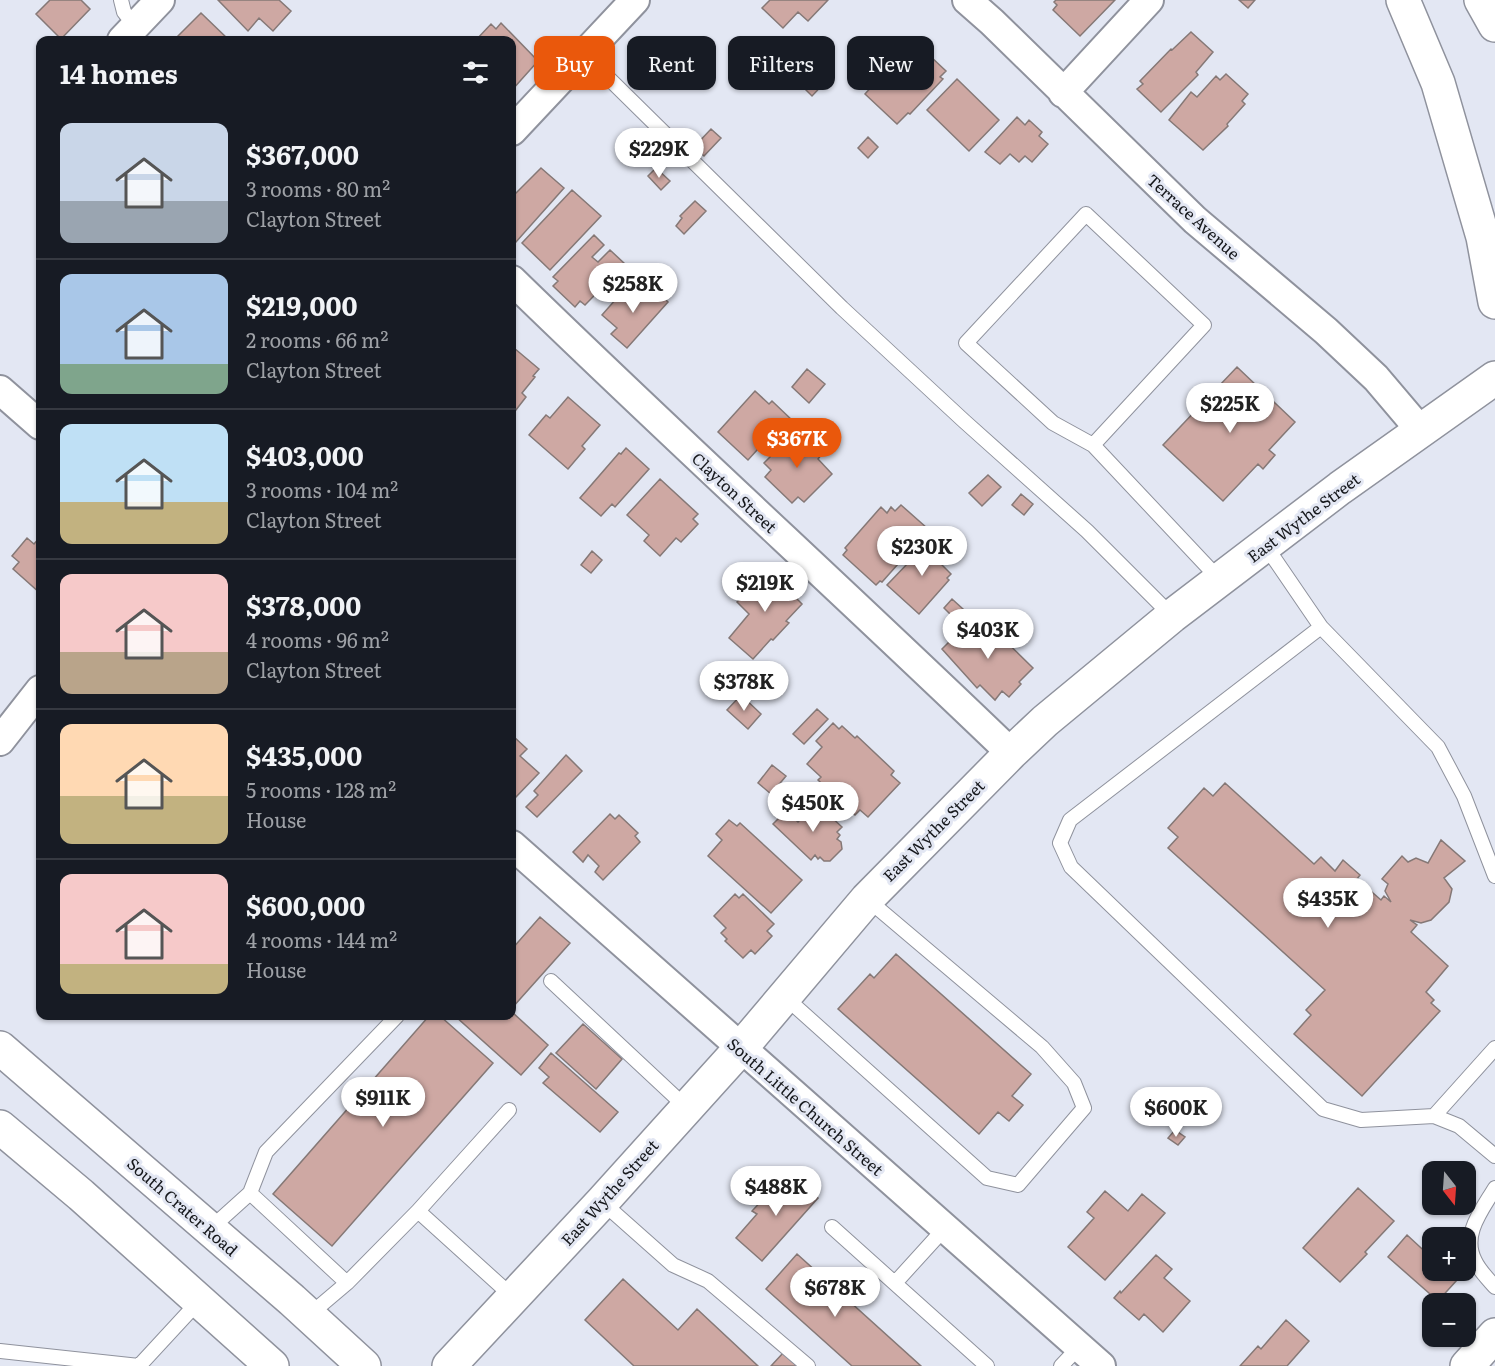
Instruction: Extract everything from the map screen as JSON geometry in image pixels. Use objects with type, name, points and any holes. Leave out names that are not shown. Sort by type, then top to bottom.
[{"type":"main road","points":[[1403,0],[1438,83],[1483,237],[1495,302]]},
{"type":"main road","points":[[1481,0],[1495,25]]},
{"type":"main road","name":"East Wythe Street","points":[[449,1366],[741,1048],[867,898],[1011,753],[1045,721],[1172,616],[1340,488],[1495,378]]},
{"type":"main road","name":"South Crater Road","points":[[0,1048],[210,1229],[364,1366]]},
{"type":"main road","points":[[0,1127],[81,1195],[272,1366]]},
{"type":"main road","points":[[1467,1366],[1495,1335]]},
{"type":"street","points":[[129,33],[160,0]]},
{"type":"street","points":[[601,36],[635,0]]},
{"type":"street","name":"Terrace Avenue","points":[[967,0],[1195,220],[1376,378],[1421,431]]},
{"type":"street","points":[[1063,93],[1149,0]]},
{"type":"street","points":[[516,127],[550,90]]},
{"type":"street","name":"Clayton Street","points":[[516,284],[591,358],[1011,753]]},
{"type":"street","points":[[0,390],[36,422]]},
{"type":"street","points":[[0,741],[36,695]]},
{"type":"street","name":"South Little Church Street","points":[[516,849],[945,1228],[1070,1356],[1101,1366]]},
{"type":"lane","points":[[121,0],[129,33]]},
{"type":"lane","points":[[615,85],[842,308],[1087,531],[1172,616]]},
{"type":"lane","points":[[1093,445],[1204,325],[1086,214],[966,343],[1053,423],[1093,445],[1220,580]]},
{"type":"lane","points":[[1265,545],[1321,627],[1438,747],[1464,796],[1495,876]]},
{"type":"lane","points":[[1321,627],[1070,820],[1060,843],[1071,867],[1323,1109],[1361,1120],[1434,1116],[1459,1126],[1495,1155]]},
{"type":"lane","points":[[785,997],[987,1178],[1018,1185],[1084,1108],[1074,1083],[1042,1047],[867,898]]},
{"type":"lane","points":[[551,981],[687,1108]]},
{"type":"lane","points":[[210,1229],[250,1193],[266,1152],[393,1020]]},
{"type":"lane","points":[[1434,1116],[1495,1048]]},
{"type":"lane","points":[[309,1316],[347,1283],[418,1211],[509,1110]]},
{"type":"lane","points":[[1495,1188],[1470,1231],[1470,1249],[1475,1262],[1495,1287]]},
{"type":"lane","points":[[250,1193],[347,1283]]},
{"type":"lane","points":[[602,1202],[673,1264],[708,1281],[808,1366]]},
{"type":"lane","points":[[418,1211],[513,1297]]},
{"type":"lane","points":[[832,1227],[987,1366]]},
{"type":"lane","points":[[895,1283],[945,1228]]},
{"type":"lane","points":[[0,1351],[139,1366],[199,1301]]},
{"type":"building","points":[[50,0],[81,0],[90,9],[64,36],[58,36],[36,14]]},
{"type":"building","points":[[218,0],[279,0],[291,11],[273,31],[259,18],[248,31]]},
{"type":"building","points":[[770,0],[828,0],[808,21],[798,12],[783,28],[762,8]]},
{"type":"building","points":[[1056,0],[1115,0],[1080,36],[1053,10],[1057,5],[1054,2]]},
{"type":"building","points":[[1239,0],[1255,0],[1248,8]]},
{"type":"building","points":[[201,13],[225,36],[178,36]]},
{"type":"building","points":[[501,23],[514,36],[480,36],[491,24],[496,29]]},
{"type":"building","points":[[1191,32],[1213,52],[1196,72],[1198,75],[1161,112],[1137,89],[1143,84],[1140,81]]},
{"type":"building","points":[[516,38],[534,57],[534,65],[516,86]]},
{"type":"building","points":[[934,60],[946,71],[940,77],[943,79],[934,89]]},
{"type":"building","points":[[1226,74],[1248,94],[1242,101],[1245,104],[1227,124],[1228,126],[1203,150],[1169,120],[1191,92],[1197,97],[1216,76],[1220,80]]},
{"type":"building","points":[[957,79],[999,120],[969,151],[927,110]]},
{"type":"building","points":[[806,90],[818,90],[812,96]]},
{"type":"building","points":[[869,90],[933,90],[897,124],[865,94]]},
{"type":"building","points":[[1017,117],[1025,125],[1029,120],[1042,132],[1039,136],[1048,144],[1032,162],[1025,156],[1019,162],[1010,154],[1000,164],[985,152]]},
{"type":"building","points":[[711,129],[721,138],[704,156],[694,147]]},
{"type":"building","points":[[868,137],[878,147],[868,158],[858,148]]},
{"type":"building","points":[[541,168],[564,188],[516,242],[516,193]]},
{"type":"building","points":[[656,168],[670,181],[661,190],[648,176]]},
{"type":"building","points":[[572,190],[601,216],[550,270],[522,243]]},
{"type":"building","points":[[695,201],[706,211],[684,234],[676,226],[682,218],[680,216]]},
{"type":"building","points":[[594,235],[604,245],[592,257],[598,262],[610,250],[625,264],[585,305],[580,301],[575,307],[553,286],[558,281],[553,277]]},
{"type":"building","points":[[631,282],[652,301],[659,293],[668,302],[627,348],[611,334],[617,328],[602,315]]},
{"type":"building","points":[[516,350],[539,369],[522,393],[526,397],[516,410]]},
{"type":"building","points":[[1237,367],[1295,422],[1269,450],[1275,455],[1263,469],[1258,464],[1223,501],[1163,445]]},
{"type":"building","points":[[807,369],[825,384],[809,403],[792,387]]},
{"type":"building","points":[[755,391],[769,404],[772,401],[794,422],[774,444],[768,438],[748,460],[718,432]]},
{"type":"building","points":[[568,397],[600,425],[582,446],[585,449],[568,469],[529,435],[546,415],[550,418]]},
{"type":"building","points":[[799,433],[822,454],[818,459],[832,474],[804,502],[798,497],[792,503],[765,477],[771,470],[764,463],[791,436],[793,439]]},
{"type":"building","points":[[626,448],[649,469],[615,507],[612,504],[601,516],[580,498]]},
{"type":"building","points":[[988,475],[1001,487],[982,506],[969,493]]},
{"type":"building","points":[[660,479],[698,514],[693,519],[698,524],[681,542],[676,538],[660,556],[644,541],[649,535],[627,515]]},
{"type":"building","points":[[1021,494],[1033,504],[1024,515],[1012,505]]},
{"type":"building","points":[[901,505],[927,528],[921,535],[923,536],[882,582],[876,585],[843,555],[847,550],[845,548],[881,507],[887,513],[891,507],[895,511]]},
{"type":"building","points":[[27,538],[34,544],[36,542],[36,589],[13,569],[19,562],[12,556]]},
{"type":"building","points":[[932,538],[944,550],[939,556],[945,561],[942,565],[951,574],[947,578],[949,580],[919,614],[887,585]]},
{"type":"building","points":[[592,551],[602,560],[591,573],[581,565]]},
{"type":"building","points":[[766,571],[771,576],[775,571],[800,594],[797,599],[802,604],[786,621],[789,623],[753,659],[729,638],[749,614],[737,602]]},
{"type":"building","points":[[952,599],[963,609],[954,618],[944,608]]},
{"type":"building","points":[[985,621],[1033,668],[1019,682],[1021,684],[1009,697],[1002,691],[995,700],[980,685],[977,688],[942,649],[957,634],[954,630],[958,626],[962,629],[964,627],[972,634]]},
{"type":"building","points":[[741,695],[761,714],[748,729],[727,710]]},
{"type":"building","points":[[817,709],[828,719],[804,744],[793,734]]},
{"type":"building","points":[[833,723],[839,729],[842,726],[855,738],[857,736],[894,771],[891,775],[900,783],[868,817],[860,810],[855,815],[818,780],[821,777],[807,764],[822,747],[816,741]]},
{"type":"building","points":[[516,739],[527,749],[520,756],[539,773],[516,797]]},
{"type":"building","points":[[566,755],[582,771],[537,817],[526,807],[538,795],[534,791]]},
{"type":"building","points":[[772,765],[786,776],[771,794],[758,783]]},
{"type":"building","points":[[1225,783],[1314,864],[1321,857],[1335,871],[1343,860],[1360,875],[1357,879],[1381,900],[1384,896],[1391,902],[1385,891],[1388,884],[1382,879],[1402,856],[1408,862],[1416,858],[1428,863],[1441,840],[1465,861],[1444,878],[1452,889],[1449,902],[1431,920],[1421,923],[1410,920],[1417,925],[1411,932],[1448,966],[1426,992],[1434,1000],[1431,1003],[1440,1011],[1362,1096],[1294,1034],[1311,1015],[1306,1010],[1325,990],[1168,848],[1178,837],[1168,828],[1204,788],[1213,796]]},
{"type":"building","points":[[816,803],[842,827],[837,832],[840,835],[837,839],[841,842],[842,849],[830,861],[824,861],[820,857],[818,859],[815,855],[811,860],[773,824],[786,811],[798,822]]},
{"type":"building","points":[[610,814],[615,819],[619,815],[638,833],[635,836],[640,842],[603,880],[595,872],[599,866],[588,855],[583,862],[573,852]]},
{"type":"building","points":[[729,820],[737,826],[740,823],[802,880],[771,913],[708,856],[722,840],[716,834]]},
{"type":"building","points":[[735,894],[739,898],[743,894],[774,924],[767,931],[772,936],[755,954],[751,950],[743,958],[725,941],[727,939],[721,933],[726,928],[714,916]]},
{"type":"building","points":[[540,917],[570,943],[516,1004],[516,944]]},
{"type":"building","points":[[896,954],[1031,1074],[1012,1096],[1023,1105],[1009,1121],[998,1112],[979,1134],[838,1009],[870,974],[874,978]]},
{"type":"building","points":[[516,1016],[548,1045],[521,1075],[459,1020],[516,1020]]},
{"type":"building","points":[[425,1020],[445,1020],[493,1063],[332,1246],[273,1194]]},
{"type":"building","points":[[583,1024],[622,1059],[596,1089],[556,1053]]},
{"type":"building","points":[[551,1053],[618,1112],[600,1132],[543,1083],[549,1077],[539,1068]]},
{"type":"building","points":[[1175,1130],[1185,1137],[1178,1145],[1168,1138]]},
{"type":"building","points":[[792,1175],[818,1198],[762,1261],[736,1238],[757,1214],[752,1211],[777,1184],[781,1187]]},
{"type":"building","points":[[1358,1188],[1394,1221],[1340,1282],[1303,1248]]},
{"type":"building","points":[[1105,1191],[1128,1211],[1142,1194],[1165,1213],[1105,1280],[1068,1247],[1094,1218],[1087,1212]]},
{"type":"building","points":[[1407,1235],[1422,1249],[1422,1281],[1456,1281],[1445,1293],[1429,1293],[1388,1257]]},
{"type":"building","points":[[797,1254],[921,1366],[852,1366],[766,1289]]},
{"type":"building","points":[[1156,1255],[1172,1269],[1164,1278],[1190,1301],[1163,1332],[1144,1314],[1139,1320],[1114,1298]]},
{"type":"building","points":[[623,1279],[678,1330],[697,1309],[758,1366],[634,1366],[585,1320]]},
{"type":"building","points":[[1286,1320],[1309,1341],[1287,1366],[1240,1366],[1258,1346],[1261,1349]]},
{"type":"building","points":[[783,1353],[797,1366],[771,1366]]}]
